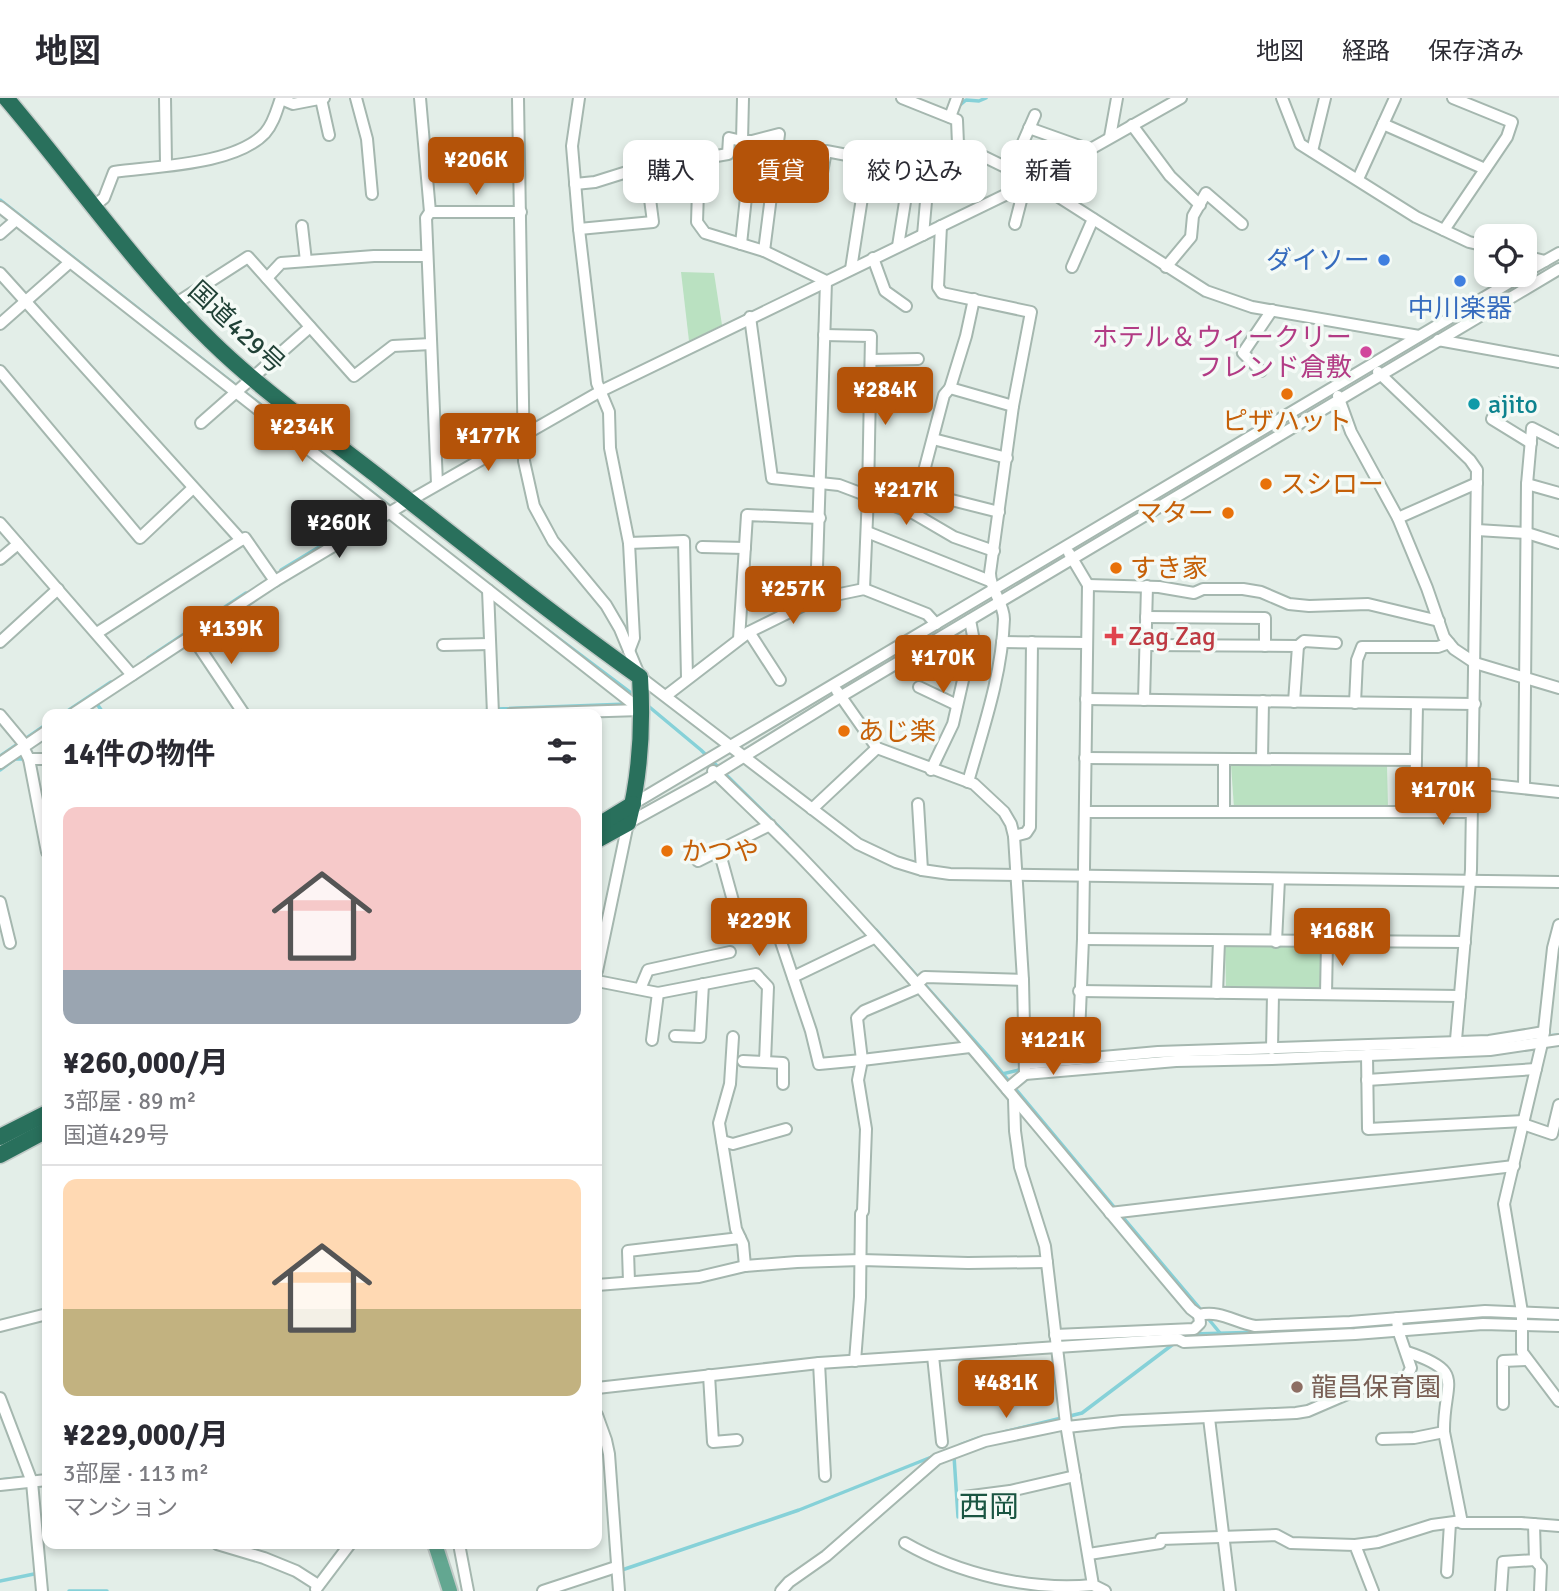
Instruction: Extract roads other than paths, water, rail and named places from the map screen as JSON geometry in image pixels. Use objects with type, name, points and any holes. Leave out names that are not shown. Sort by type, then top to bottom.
[{"type":"highway","name":"国道429号","points":[[9,103],[175,304],[212,341],[242,385],[396,508],[624,655],[640,677]]},
{"type":"highway","points":[[602,837],[628,823],[633,804],[637,783],[640,677]]},
{"type":"highway","points":[[602,823],[633,804]]},
{"type":"highway","points":[[0,1138],[42,1116]]},
{"type":"highway","points":[[0,1155],[42,1133]]},
{"type":"main road","points":[[437,1549],[450,1591]]},
{"type":"street","points":[[164,98],[166,164]]},
{"type":"street","points":[[94,206],[104,198],[114,172],[205,160],[236,152],[264,134],[281,98],[293,104],[323,98],[329,135]]},
{"type":"street","points":[[356,98],[367,139],[373,194]]},
{"type":"street","points":[[420,98],[430,212],[426,219],[437,484]]},
{"type":"street","points":[[518,98],[524,461],[534,506],[554,541],[606,605],[624,655]]},
{"type":"street","points":[[579,98],[572,146],[579,229],[597,383],[609,412],[610,448],[629,543],[634,638],[624,655]]},
{"type":"street","points":[[743,98],[747,140]]},
{"type":"street","points":[[902,98],[957,120],[958,144],[1001,168]]},
{"type":"street","points":[[950,117],[957,98]]},
{"type":"street","points":[[1110,137],[1117,98]]},
{"type":"street","points":[[1097,144],[1181,98]]},
{"type":"street","points":[[1282,98],[1300,144],[1416,217],[1474,243]]},
{"type":"street","points":[[1312,151],[1325,98]]},
{"type":"street","points":[[1357,179],[1395,98]]},
{"type":"street","points":[[1444,230],[1507,136],[1512,122],[1453,98]]},
{"type":"street","points":[[1024,140],[1035,115]]},
{"type":"street","points":[[1383,124],[1485,169]]},
{"type":"street","points":[[1132,125],[1170,176],[1200,205]]},
{"type":"street","points":[[1029,128],[1063,140]]},
{"type":"street","points":[[752,140],[779,134],[778,140]]},
{"type":"street","points":[[741,140],[729,138],[728,154],[699,159],[697,222],[705,233],[764,251],[827,281]]},
{"type":"street","points":[[829,152],[868,159],[851,269]]},
{"type":"street","points":[[575,184],[595,182],[623,173]]},
{"type":"street","points":[[1166,267],[1191,237],[1193,216],[1206,193],[1242,224]]},
{"type":"street","points":[[80,709],[275,580],[601,391],[1001,197]]},
{"type":"street","points":[[579,229],[653,222],[651,203]]},
{"type":"street","points":[[741,244],[743,203]]},
{"type":"street","points":[[764,251],[770,203]]},
{"type":"street","points":[[898,246],[905,203]]},
{"type":"street","points":[[923,235],[926,203]]},
{"type":"street","points":[[1015,224],[1022,203]]},
{"type":"street","points":[[1065,203],[1206,291],[1252,307],[1559,362]]},
{"type":"street","points":[[0,207],[69,263],[242,385],[396,508],[488,590],[641,704]]},
{"type":"street","points":[[430,212],[521,212]]},
{"type":"street","points":[[1072,267],[1093,219]]},
{"type":"street","points":[[0,234],[16,220]]},
{"type":"street","points":[[302,226],[306,261]]},
{"type":"street","points":[[941,226],[938,287],[942,293],[1031,312],[1013,405],[994,551],[992,586],[1004,615],[1001,664],[968,782]]},
{"type":"street","points":[[1537,266],[1559,253]]},
{"type":"street","points":[[267,278],[281,263],[374,256],[427,256]]},
{"type":"street","points":[[175,304],[248,257],[354,376],[394,346],[431,344]]},
{"type":"street","points":[[873,258],[885,291],[906,306]]},
{"type":"street","points":[[1537,259],[1545,261]]},
{"type":"street","points":[[0,324],[69,263]]},
{"type":"street","points":[[602,947],[628,823],[720,771],[1559,269]]},
{"type":"street","points":[[0,273],[241,540]]},
{"type":"street","points":[[816,599],[827,281]]},
{"type":"street","points":[[633,804],[834,686],[936,624],[992,586],[1066,547],[1501,287]]},
{"type":"street","points":[[913,513],[944,395],[950,388],[974,299]]},
{"type":"street","points":[[1261,370],[1243,353],[1272,310]]},
{"type":"street","points":[[750,317],[772,478],[839,485],[913,513],[954,537],[994,551]]},
{"type":"street","points":[[201,423],[310,327]]},
{"type":"street","points":[[824,335],[871,336],[864,589]]},
{"type":"street","points":[[871,360],[918,359]]},
{"type":"street","points":[[1370,365],[1471,460],[1476,470],[1471,881],[1455,1046]]},
{"type":"street","points":[[0,372],[140,538],[193,488]]},
{"type":"street","points":[[1335,385],[1351,432],[1398,518],[1444,637],[1454,649],[1475,663],[1559,688]]},
{"type":"street","points":[[950,388],[1013,405]]},
{"type":"street","points":[[1501,403],[1492,419],[1531,443]]},
{"type":"street","points":[[1524,788],[1527,484],[1532,428],[1559,442]]},
{"type":"street","points":[[933,439],[1007,458]]},
{"type":"street","points":[[1398,518],[1477,483]]},
{"type":"street","points":[[1527,484],[1559,493]]},
{"type":"street","points":[[920,492],[999,512]]},
{"type":"street","points":[[780,680],[744,636],[747,515],[820,518]]},
{"type":"street","points":[[0,523],[132,674]]},
{"type":"street","points":[[1477,530],[1527,533],[1559,543]]},
{"type":"street","points":[[867,532],[992,586]]},
{"type":"street","points":[[97,634],[245,538],[275,580]]},
{"type":"street","points":[[629,543],[684,541],[687,678]]},
{"type":"street","points":[[0,559],[18,544]]},
{"type":"street","points":[[702,547],[745,548]]},
{"type":"street","points":[[1066,547],[1088,585],[1083,939],[1078,1059]]},
{"type":"street","points":[[1088,585],[1147,586],[1194,593],[1203,589],[1243,589],[1261,592],[1289,604],[1368,604],[1439,621]]},
{"type":"street","points":[[1144,700],[1147,586]]},
{"type":"street","points":[[0,642],[58,589]]},
{"type":"street","points":[[667,695],[744,636],[816,599],[864,589],[927,614],[936,624]]},
{"type":"street","points":[[488,590],[493,709]]},
{"type":"street","points":[[1146,617],[1265,618],[1265,646]]},
{"type":"street","points":[[931,770],[953,724],[973,636],[970,620]]},
{"type":"street","points":[[191,635],[241,709]]},
{"type":"street","points":[[1145,645],[1298,646],[1304,641],[1336,643]]},
{"type":"street","points":[[1002,642],[1087,643]]},
{"type":"street","points":[[1014,836],[1026,833],[1030,827],[1032,642]]},
{"type":"street","points":[[1355,703],[1357,660],[1362,647],[1438,647],[1449,643]]},
{"type":"street","points":[[443,645],[490,644]]},
{"type":"street","points":[[1294,702],[1298,646]]},
{"type":"street","points":[[640,677],[745,755],[846,836],[870,851],[922,870],[950,874],[1015,876],[1559,882]]},
{"type":"street","points":[[834,686],[877,748],[968,782],[1004,813],[1011,824],[1023,980],[1025,1069]]},
{"type":"street","points":[[919,687],[957,705]]},
{"type":"street","points":[[1086,699],[1475,704]]},
{"type":"street","points":[[1262,759],[1263,701]]},
{"type":"street","points":[[576,709],[641,704]]},
{"type":"street","points":[[1415,811],[1417,705]]},
{"type":"street","points":[[0,715],[23,744],[29,759],[42,826]]},
{"type":"street","points":[[0,763],[23,744],[42,734]]},
{"type":"street","points":[[812,809],[877,748]]},
{"type":"street","points":[[1085,758],[1416,760]]},
{"type":"street","points":[[29,759],[42,759]]},
{"type":"street","points":[[707,759],[919,984],[970,1047],[1010,1086],[1014,1099],[1020,1167],[1045,1246],[1066,1421],[1093,1585]]},
{"type":"street","points":[[1224,759],[1224,812]]},
{"type":"street","points":[[1474,783],[1559,792]]},
{"type":"street","points":[[918,804],[922,870]]},
{"type":"street","points":[[1085,812],[1471,812]]},
{"type":"street","points":[[698,861],[769,825]]},
{"type":"street","points":[[719,850],[738,919]]},
{"type":"street","points":[[1276,942],[1279,879]]},
{"type":"street","points":[[0,902],[10,943]]},
{"type":"street","points":[[1559,925],[1553,948],[1543,1036],[1504,1204],[1522,1319],[1522,1352],[1559,1401]]},
{"type":"street","points":[[779,936],[819,1064],[970,1047]]},
{"type":"street","points":[[793,977],[874,938]]},
{"type":"street","points":[[1083,939],[1465,942]]},
{"type":"street","points":[[1217,993],[1219,941]]},
{"type":"street","points":[[1326,994],[1327,942]]},
{"type":"street","points":[[640,989],[648,970],[730,952]]},
{"type":"street","points":[[602,982],[658,993],[756,974],[768,987],[765,1062]]},
{"type":"street","points":[[855,1361],[866,1129],[858,1080],[862,1060],[857,1018],[864,1011],[919,984],[1023,980]]},
{"type":"street","points":[[675,1036],[700,1037],[704,984]]},
{"type":"street","points":[[1079,991],[1460,996]]},
{"type":"street","points":[[652,1040],[658,993]]},
{"type":"street","points":[[1272,1049],[1273,994]]},
{"type":"street","points":[[1025,1069],[1367,1055],[1543,1036],[1559,1040]]},
{"type":"street","points":[[1010,1086],[1025,1069],[1078,1059],[1158,1052],[1272,1049],[1455,1046],[1483,1050],[1518,1047],[1543,1036]]},
{"type":"street","points":[[733,1037],[728,1097],[719,1123],[736,1229],[746,1266]]},
{"type":"street","points":[[1483,1050],[1484,1073]]},
{"type":"street","points":[[1367,1055],[1368,1129],[1524,1123],[1552,1134],[1559,1105]]},
{"type":"street","points":[[743,1061],[783,1063],[783,1084]]},
{"type":"street","points":[[1367,1080],[1536,1069]]},
{"type":"street","points":[[1014,1099],[1115,1213],[1191,1309],[1202,1314],[1217,1313],[1255,1326],[1398,1325]]},
{"type":"street","points":[[722,1141],[733,1144],[786,1129]]},
{"type":"street","points":[[1115,1213],[1514,1166]]},
{"type":"street","points":[[629,1282],[628,1251],[740,1238]]},
{"type":"street","points":[[602,1285],[699,1276],[746,1266],[861,1260],[1047,1262]]},
{"type":"street","points":[[602,1387],[819,1363],[933,1356],[1056,1342],[1398,1325],[1485,1311],[1559,1326]]},
{"type":"street","points":[[1056,1342],[1179,1339],[1194,1335],[1202,1314]]},
{"type":"street","points":[[1522,1319],[1559,1314]]},
{"type":"street","points":[[0,1326],[42,1315]]},
{"type":"street","points":[[781,1591],[789,1582],[826,1556],[937,1459],[985,1441],[1066,1421],[1209,1418],[1308,1411],[1359,1390],[1406,1378],[1411,1368],[1398,1325]]},
{"type":"street","points":[[1407,1352],[1439,1365],[1447,1376],[1450,1388],[1444,1432],[1456,1522],[1447,1573]]},
{"type":"street","points":[[933,1356],[942,1442]]},
{"type":"street","points":[[1503,1404],[1503,1361],[1526,1360]]},
{"type":"street","points":[[819,1363],[825,1476]]},
{"type":"street","points":[[709,1375],[713,1442],[737,1440]]},
{"type":"street","points":[[0,1398],[31,1478],[41,1591]]},
{"type":"street","points":[[1209,1418],[1230,1591]]},
{"type":"street","points":[[602,1429],[609,1454],[619,1591]]},
{"type":"street","points":[[1382,1439],[1414,1438],[1444,1432]]},
{"type":"street","points":[[964,1497],[1010,1491],[1075,1476]]},
{"type":"street","points":[[0,1485],[31,1478],[42,1479]]},
{"type":"street","points":[[1089,1554],[1160,1543],[1161,1539],[1223,1536],[1276,1535],[1291,1544],[1355,1545],[1378,1542],[1432,1525],[1456,1522],[1467,1525],[1534,1524],[1559,1527]]},
{"type":"street","points":[[1534,1524],[1535,1560],[1541,1567],[1540,1591]]},
{"type":"street","points":[[905,1543],[977,1578],[1030,1589],[1078,1589],[1093,1585],[1105,1591]]},
{"type":"street","points":[[1355,1545],[1373,1591]]},
{"type":"street","points":[[234,1549],[296,1572],[316,1588],[346,1549]]},
{"type":"street","points":[[459,1549],[468,1591]]},
{"type":"street","points":[[1501,1591],[1503,1562],[1535,1560]]},
{"type":"street","points":[[543,1591],[616,1567]]},
{"type":"waterway","points":[[960,105],[966,100],[979,101],[986,98]]},
{"type":"waterway","points":[[0,200],[392,508]]},
{"type":"waterway","points":[[281,570],[377,512]]},
{"type":"waterway","points":[[148,658],[246,593]]},
{"type":"waterway","points":[[546,629],[635,696]]},
{"type":"waterway","points":[[70,709],[111,682]]},
{"type":"waterway","points":[[97,704],[100,709]]},
{"type":"waterway","points":[[497,709],[627,704]]},
{"type":"waterway","points":[[647,705],[701,750],[787,835]]},
{"type":"waterway","points":[[0,756],[42,727]]},
{"type":"waterway","points":[[0,770],[15,759],[24,759]]},
{"type":"waterway","points":[[821,871],[838,889]]},
{"type":"waterway","points":[[876,930],[989,1057],[1115,1208]]},
{"type":"waterway","points":[[1547,1036],[1559,1035]]},
{"type":"waterway","points":[[1002,1074],[1023,1069]]},
{"type":"waterway","points":[[1120,1214],[1201,1310]]},
{"type":"waterway","points":[[1206,1316],[1220,1333]]},
{"type":"waterway","points":[[1359,1328],[1483,1318],[1554,1321]]},
{"type":"waterway","points":[[1192,1334],[1338,1330]]},
{"type":"waterway","points":[[1004,1432],[1082,1413],[1176,1342]]},
{"type":"waterway","points":[[960,1445],[979,1438]]},
{"type":"waterway","points":[[619,1571],[799,1510],[934,1456]]},
{"type":"waterway","points":[[954,1456],[958,1517]]},
{"type":"waterway","points":[[0,1480],[28,1477]]},
{"type":"waterway","points":[[0,1581],[34,1574]]},
{"type":"waterway","points":[[69,1591],[107,1591]]},
{"type":"place","name":"ダイソー","points":[[1384,260]]},
{"type":"place","name":"中川楽器","points":[[1460,281]]},
{"type":"place","name":"ホテル＆ウィークリー フレンド倉敷","points":[[1366,352]]},
{"type":"place","name":"ピザハット","points":[[1287,394]]},
{"type":"place","name":"ajito","points":[[1474,404]]},
{"type":"place","name":"スシロー","points":[[1266,484]]},
{"type":"place","name":"マター","points":[[1228,513]]},
{"type":"place","name":"すき家","points":[[1116,568]]},
{"type":"place","name":"Zag Zag","points":[[1114,636]]},
{"type":"place","name":"あじ楽","points":[[844,731]]},
{"type":"place","name":"かつや","points":[[667,851]]},
{"type":"place","name":"龍昌保育園","points":[[1297,1387]]},
{"type":"district","name":"西岡","points":[[989,1507]]}]
